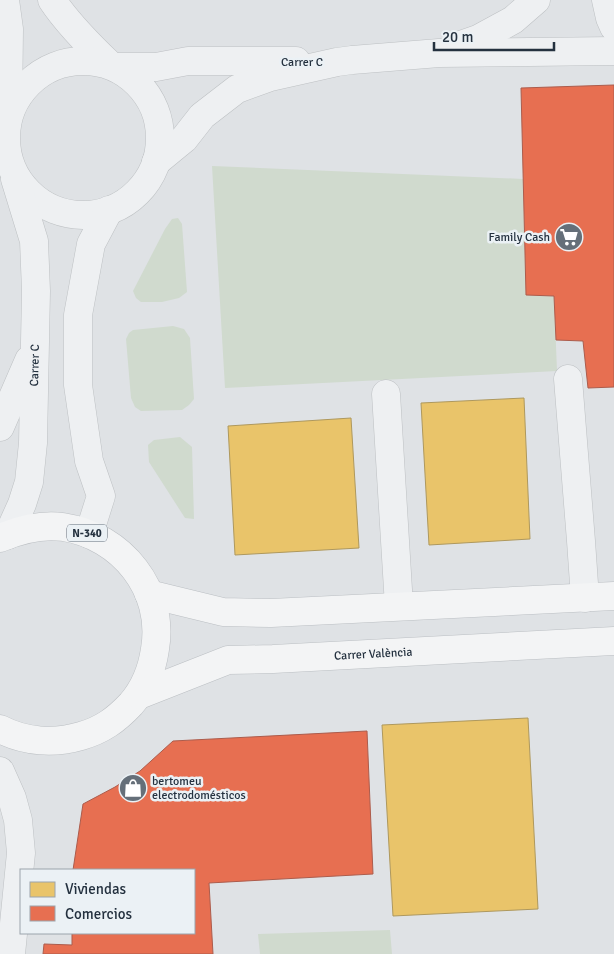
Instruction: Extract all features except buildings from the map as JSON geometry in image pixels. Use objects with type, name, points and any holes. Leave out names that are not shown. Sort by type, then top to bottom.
[{"type":"main road","name":"N-340","points":[[0,729],[10,734],[38,741],[67,740],[95,732],[119,716],[139,695],[148,679],[157,638],[156,615],[149,594],[139,575],[117,550],[89,534],[62,527],[34,527],[4,536]]},
{"type":"main road","points":[[149,594],[222,612],[271,613],[614,596]]},
{"type":"main road","name":"Carrer València","points":[[139,695],[228,660],[614,641]]},
{"type":"street","points":[[5,0],[9,29],[6,142],[11,165],[22,186],[40,202],[62,212],[86,215],[109,210],[130,199],[146,182],[156,162],[160,140],[158,117],[148,97],[134,80],[112,66],[82,39],[52,0]]},
{"type":"street","name":"Carrer C","points":[[439,53],[478,39],[513,20],[536,0]]},
{"type":"street","points":[[606,0],[614,27]]},
{"type":"street","name":"Carrer C","points":[[112,66],[156,67],[188,61],[345,61],[439,53],[614,51]]},
{"type":"street","points":[[8,116],[19,93],[37,75],[59,64],[84,60],[112,66]]},
{"type":"street","name":"Carrer C","points":[[156,162],[184,139],[202,116],[238,89],[270,78],[345,61]]},
{"type":"street","name":"Carrer C","points":[[4,536],[22,504],[29,482],[33,443],[35,347],[36,291],[34,241],[11,165]]},
{"type":"street","points":[[89,534],[101,496],[89,461],[78,385],[78,315],[91,244],[109,210]]},
{"type":"street","points":[[0,427],[35,347]]},
{"type":"street","points":[[568,379],[584,598]]},
{"type":"street","points":[[386,394],[399,606]]},
{"type":"street","points":[[0,771],[12,798],[18,820],[21,853],[11,954]]},
{"type":"shaded area","points":[[212,166],[523,179],[526,295],[554,296],[557,371],[225,388]]},
{"type":"shaded area","points":[[178,218],[182,224],[187,292],[179,298],[162,302],[141,302],[136,298],[133,291],[165,229],[172,219]]},
{"type":"shaded area","points":[[173,326],[184,329],[190,338],[194,399],[182,410],[141,411],[135,407],[131,398],[126,339],[133,330]]},
{"type":"shaded area","points":[[180,437],[192,447],[194,519],[185,518],[149,462],[148,445],[154,440]]},
{"type":"shaded area","points":[[390,930],[392,954],[260,954],[258,934]]},
{"type":"place","name":"Family Cash","points":[[569,237]]},
{"type":"place","name":"bertomeu electrodomésticos","points":[[133,788]]}]
